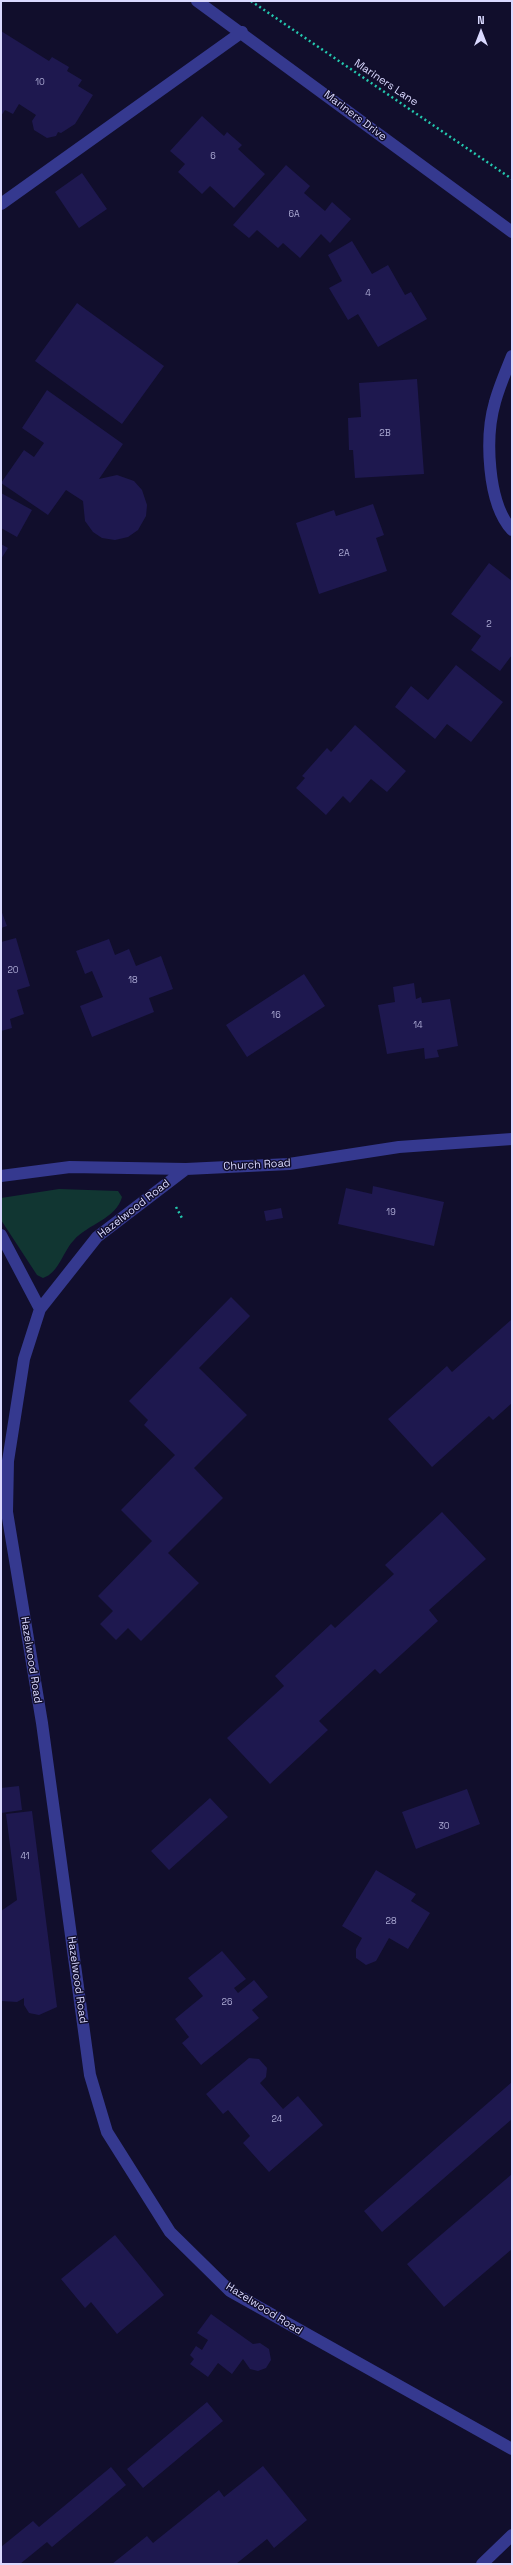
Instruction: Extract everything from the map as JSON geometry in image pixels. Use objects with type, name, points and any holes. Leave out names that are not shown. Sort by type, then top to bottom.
[{"type":"street","name":"Mariners Drive","points":[[197,1],[242,32],[512,232]]},
{"type":"street","points":[[1,204],[242,32]]},
{"type":"street","points":[[512,356],[495,402],[489,430],[495,494],[507,525],[512,530]]},
{"type":"street","name":"Church Road","points":[[1,1176],[70,1167],[186,1169],[289,1164],[399,1147],[512,1139]]},
{"type":"street","name":"Hazelwood Road","points":[[186,1169],[97,1237],[40,1309],[24,1359],[14,1410],[8,1461],[7,1512],[42,1723],[90,2076],[107,2132],[170,2232],[230,2291],[512,2449]]},
{"type":"street","points":[[1,1235],[40,1309]]},
{"type":"street","points":[[482,2564],[512,2535]]},
{"type":"path","name":"Mariners Lane","points":[[251,1],[512,179]]},
{"type":"green space","points":[[59,1189],[118,1191],[122,1197],[119,1205],[114,1211],[80,1234],[74,1240],[53,1272],[43,1278],[37,1275],[1,1220],[1,1198]]},
{"type":"building","points":[[1,31],[49,61],[52,57],[69,67],[67,71],[82,80],[78,86],[93,95],[75,124],[61,133],[58,132],[56,136],[47,138],[34,130],[32,121],[36,115],[19,104],[13,114],[5,110],[1,116]]},
{"type":"building","points":[[202,116],[224,136],[227,132],[242,145],[238,149],[265,174],[234,208],[210,186],[202,194],[178,172],[185,164],[170,151]]},
{"type":"building","points":[[286,165],[310,186],[304,193],[325,211],[332,202],[351,219],[330,243],[321,234],[300,258],[283,243],[278,248],[257,230],[249,238],[233,225]]},
{"type":"building","points":[[82,173],[107,209],[79,228],[55,192]]},
{"type":"building","points":[[352,241],[372,274],[388,265],[405,295],[411,292],[427,319],[378,347],[358,314],[348,320],[329,288],[342,281],[328,255]]},
{"type":"building","points":[[77,303],[164,366],[122,424],[35,361]]},
{"type":"building","points":[[417,379],[424,474],[355,478],[353,450],[349,450],[348,418],[361,417],[359,383]]},
{"type":"building","points":[[47,390],[123,444],[99,479],[117,475],[134,481],[142,490],[147,505],[146,516],[138,530],[128,537],[115,540],[102,538],[93,532],[85,521],[83,501],[66,490],[48,515],[1,483],[24,450],[34,457],[44,443],[22,428]]},
{"type":"building","points":[[1,493],[32,510],[17,537],[1,528]]},
{"type":"building","points":[[373,504],[384,535],[376,538],[387,571],[319,594],[296,523],[334,510],[336,516]]},
{"type":"building","points":[[1,544],[8,548],[1,559]]},
{"type":"building","points":[[489,563],[512,581],[512,655],[500,671],[471,650],[481,636],[451,614]]},
{"type":"building","points":[[456,665],[503,702],[471,742],[447,724],[435,739],[395,707],[411,686],[428,700]]},
{"type":"building","points":[[355,725],[406,771],[387,792],[371,779],[350,803],[343,796],[326,815],[296,788],[305,778],[302,776],[327,748],[331,752]]},
{"type":"building","points":[[1,910],[7,926],[1,928]]},
{"type":"building","points":[[16,938],[30,986],[17,990],[24,1014],[10,1019],[12,1028],[1,1031],[1,942]]},
{"type":"building","points":[[109,939],[115,955],[129,949],[136,966],[161,956],[173,989],[149,998],[154,1012],[92,1037],[80,1006],[103,997],[92,971],[85,974],[76,951]]},
{"type":"building","points":[[304,974],[325,1006],[247,1057],[226,1025]]},
{"type":"building","points":[[414,983],[416,999],[421,997],[422,1003],[450,999],[458,1046],[437,1050],[439,1057],[425,1059],[424,1048],[387,1054],[378,1005],[395,1002],[393,987]]},
{"type":"building","points":[[373,1186],[444,1202],[434,1246],[338,1224],[346,1188],[372,1194]]},
{"type":"building","points":[[281,1208],[283,1218],[266,1221],[264,1211]]},
{"type":"building","points":[[231,1297],[250,1316],[199,1368],[247,1415],[194,1468],[223,1498],[168,1553],[199,1583],[141,1641],[128,1628],[116,1640],[100,1624],[113,1611],[98,1596],[152,1541],[121,1510],[175,1455],[144,1425],[148,1420],[129,1401]]},
{"type":"building","points":[[511,1320],[512,1403],[493,1420],[489,1416],[432,1467],[388,1419],[447,1366],[452,1372]]},
{"type":"building","points":[[442,1512],[486,1559],[429,1610],[438,1621],[380,1674],[375,1669],[319,1721],[328,1730],[270,1784],[227,1738],[284,1686],[275,1676],[331,1624],[335,1628],[394,1574],[385,1565]]},
{"type":"building","points":[[19,1786],[22,1810],[1,1813],[1,1788]]},
{"type":"building","points":[[467,1789],[480,1824],[416,1849],[402,1812]]},
{"type":"building","points":[[210,1798],[228,1817],[169,1870],[151,1851]]},
{"type":"building","points":[[32,1811],[57,2007],[39,2015],[29,2013],[24,2005],[24,1998],[17,2002],[1,2001],[1,1911],[17,1900],[6,1814]]},
{"type":"building","points":[[376,1870],[416,1894],[411,1901],[430,1913],[408,1949],[389,1938],[376,1961],[366,1965],[356,1958],[356,1949],[362,1938],[342,1926]]},
{"type":"building","points":[[222,1951],[246,1979],[234,1988],[238,1993],[254,1980],[268,1997],[252,2010],[259,2018],[201,2065],[182,2043],[189,2037],[175,2019],[203,1996],[188,1978]]},
{"type":"building","points":[[249,2058],[259,2059],[267,2068],[266,2077],[260,2083],[283,2109],[298,2096],[323,2125],[269,2172],[243,2143],[250,2136],[228,2110],[223,2114],[206,2094]]},
{"type":"building","points":[[512,2082],[512,2119],[382,2232],[364,2211]]},
{"type":"building","points":[[512,2174],[512,2249],[444,2307],[407,2264]]},
{"type":"building","points":[[115,2235],[164,2295],[117,2334],[91,2302],[85,2308],[61,2279]]},
{"type":"building","points":[[211,2314],[253,2344],[260,2343],[269,2349],[271,2360],[266,2368],[258,2371],[250,2369],[243,2359],[232,2374],[218,2363],[208,2377],[190,2364],[194,2359],[190,2355],[196,2346],[202,2350],[208,2340],[197,2333]]},
{"type":"building","points":[[207,2402],[223,2421],[143,2488],[127,2469]]},
{"type":"building","points":[[263,2466],[307,2520],[274,2548],[267,2539],[236,2564],[112,2564],[147,2536],[153,2543],[219,2490],[224,2497]]},
{"type":"building","points":[[111,2467],[126,2485],[52,2547],[47,2542],[20,2564],[1,2564],[1,2547],[33,2521],[39,2527]]}]
